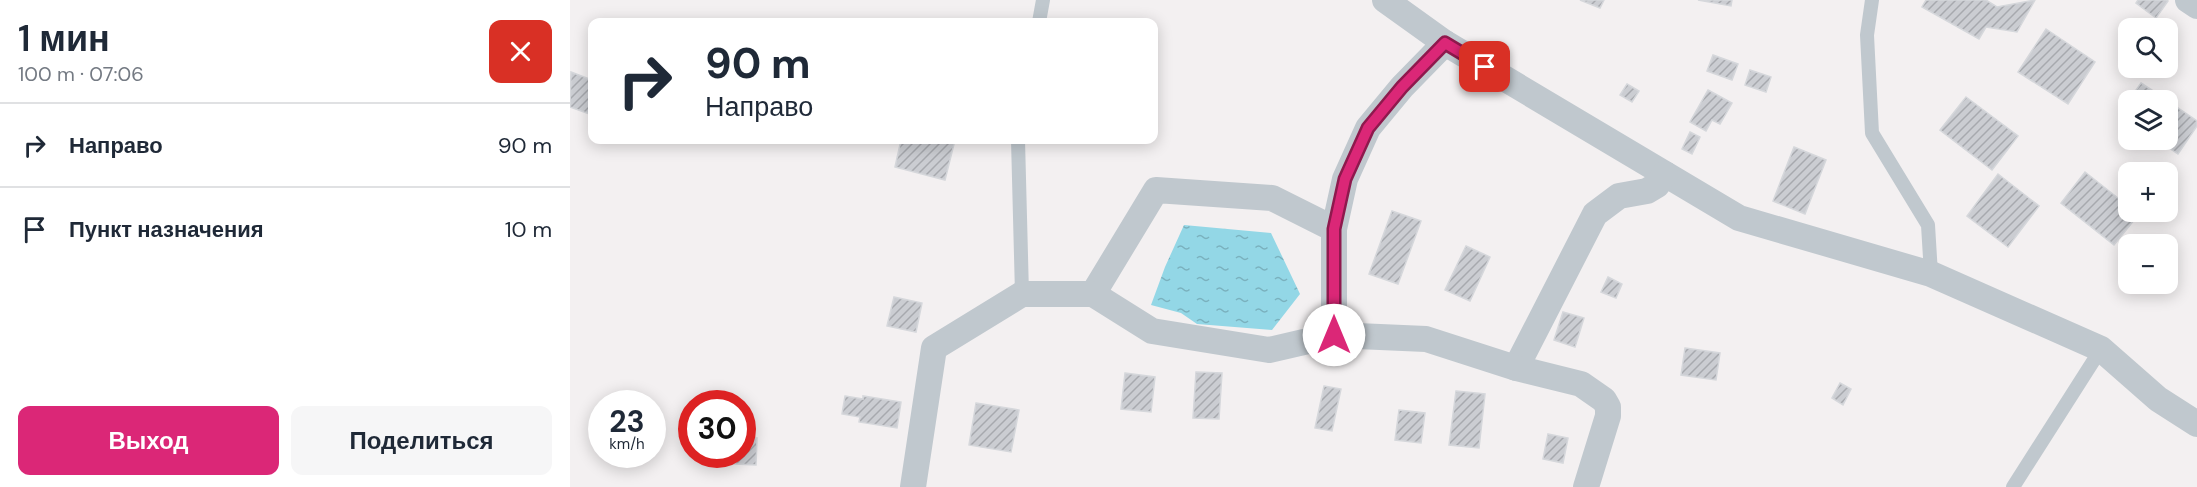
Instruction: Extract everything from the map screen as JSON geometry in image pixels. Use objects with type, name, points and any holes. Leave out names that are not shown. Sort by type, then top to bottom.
[{"type":"street","points":[[1385,0],[1445,43],[1739,218],[1931,274],[2102,349],[2158,399],[2197,424]]},
{"type":"street","points":[[2188,0],[2197,6]]},
{"type":"street","points":[[1334,335],[1334,229],[1345,179],[1368,128],[1402,87],[1445,43]]},
{"type":"street","points":[[1516,368],[1595,214],[1619,196],[1647,191],[1658,185],[1665,174]]},
{"type":"street","points":[[1093,294],[1156,190],[1272,198],[1334,229]]},
{"type":"street","points":[[913,487],[934,348],[1022,294],[1093,294],[1152,331],[1269,350],[1334,335],[1426,339],[1516,368],[1581,384],[1604,400],[1608,407],[1608,416],[1586,487]]},
{"type":"lane","points":[[1040,18],[1043,0]]},
{"type":"lane","points":[[1872,0],[1867,35],[1872,133],[1928,225],[1931,274]]},
{"type":"lane","points":[[1018,144],[1022,294]]},
{"type":"lane","points":[[2013,487],[2102,349]]},
{"type":"water","points":[[1184,225],[1271,233],[1300,294],[1272,330],[1197,324],[1181,313],[1151,305]]},
{"type":"building","points":[[1580,0],[1604,0],[1600,8]]},
{"type":"building","points":[[1698,0],[1732,0],[1731,6]]},
{"type":"building","points":[[1926,0],[1986,0],[1997,7],[2035,0],[2017,32],[1986,27],[1979,39],[1922,7]]},
{"type":"building","points":[[2138,0],[2168,1],[2156,18],[2136,3]]},
{"type":"building","points":[[2046,29],[2095,62],[2068,104],[2018,72]]},
{"type":"building","points":[[1713,55],[1738,64],[1732,80],[1707,71]]},
{"type":"building","points":[[1750,70],[1771,77],[1766,92],[1745,85]]},
{"type":"building","points":[[571,72],[588,78],[588,114],[570,107]]},
{"type":"building","points":[[2141,83],[2152,90],[2136,90]]},
{"type":"building","points":[[1627,84],[1639,91],[1632,102],[1620,95]]},
{"type":"building","points":[[1708,90],[1732,103],[1720,124],[1712,120],[1706,131],[1690,122]]},
{"type":"building","points":[[1966,97],[2018,136],[1992,170],[1940,130]]},
{"type":"building","points":[[2178,108],[2197,121],[2197,126],[2178,154],[2172,150],[2178,150]]},
{"type":"building","points":[[1690,132],[1700,137],[1692,154],[1682,149]]},
{"type":"building","points":[[900,144],[954,144],[945,180],[895,167]]},
{"type":"building","points":[[1794,147],[1826,160],[1805,214],[1773,201]]},
{"type":"building","points":[[2085,172],[2118,198],[2118,222],[2133,222],[2123,234],[2118,234],[2118,240],[2114,245],[2061,203]]},
{"type":"building","points":[[1998,174],[2039,206],[2008,247],[1967,216]]},
{"type":"building","points":[[1392,211],[1421,221],[1398,284],[1369,274]]},
{"type":"building","points":[[1466,246],[1490,257],[1470,301],[1445,290]]},
{"type":"building","points":[[1608,277],[1622,284],[1616,298],[1601,292]]},
{"type":"building","points":[[894,297],[922,303],[916,332],[887,326]]},
{"type":"building","points":[[1563,312],[1584,318],[1575,347],[1554,340]]},
{"type":"building","points":[[1685,348],[1720,353],[1716,380],[1681,375]]},
{"type":"building","points":[[1196,372],[1222,373],[1219,419],[1193,418]]},
{"type":"building","points":[[1125,373],[1155,377],[1151,412],[1121,409]]},
{"type":"building","points":[[1840,383],[1851,389],[1843,405],[1832,398]]},
{"type":"building","points":[[1324,386],[1341,389],[1332,431],[1315,428]]},
{"type":"building","points":[[1456,391],[1485,394],[1479,448],[1449,445]]},
{"type":"building","points":[[845,396],[863,399],[863,396],[901,402],[897,428],[859,422],[860,417],[842,414]]},
{"type":"building","points":[[976,403],[1019,410],[1011,452],[969,445]]},
{"type":"building","points":[[1399,410],[1425,413],[1421,443],[1395,440]]},
{"type":"building","points":[[1548,434],[1568,438],[1563,463],[1543,459]]},
{"type":"route","points":[[1334,335],[1334,229],[1345,179],[1368,128],[1402,87],[1445,43],[1485,67]]}]
